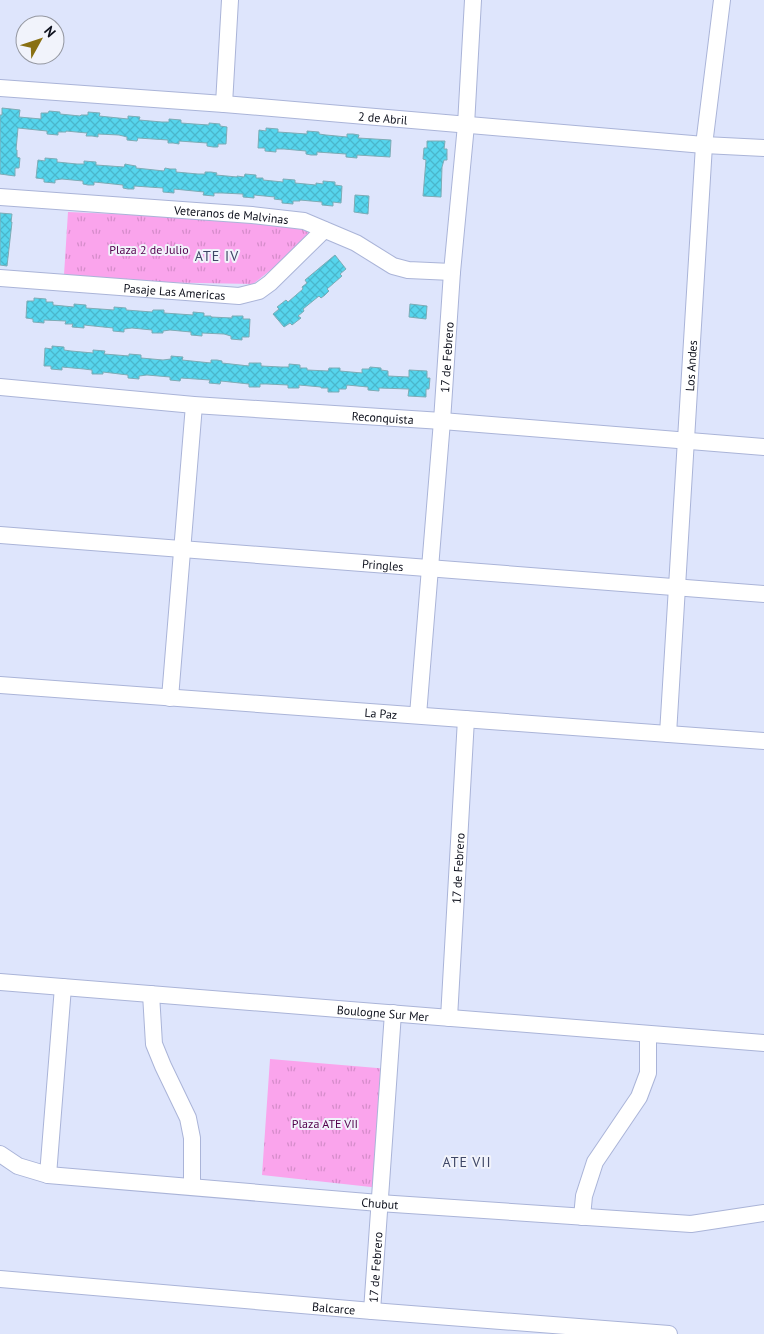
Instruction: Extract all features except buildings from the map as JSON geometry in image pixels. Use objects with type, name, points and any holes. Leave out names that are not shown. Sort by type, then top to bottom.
[{"type":"street","points":[[224,104],[230,0]]},
{"type":"street","name":"17 de Febrero","points":[[418,715],[452,272],[466,125],[473,0]]},
{"type":"street","name":"Los Andes","points":[[668,734],[704,145],[722,0]]},
{"type":"street","name":"2 de Abril","points":[[0,88],[224,104],[704,145],[764,148]]},
{"type":"street","name":"Veteranos de Malvinas","points":[[0,196],[252,215],[304,221],[356,243],[392,266],[408,270],[452,272]]},
{"type":"street","name":"Pasaje Las Americas","points":[[0,278],[239,296],[259,291],[270,284],[324,230]]},
{"type":"street","name":"Reconquista","points":[[0,387],[194,405],[442,421],[764,447]]},
{"type":"street","points":[[170,698],[194,405]]},
{"type":"street","name":"Pringles","points":[[0,535],[764,594]]},
{"type":"street","name":"La Paz","points":[[0,686],[466,718],[764,741]]},
{"type":"street","name":"17 de Febrero","points":[[449,1018],[466,718]]},
{"type":"street","name":"Boulogne Sur Mer","points":[[0,982],[764,1043]]},
{"type":"street","points":[[48,1175],[63,987]]},
{"type":"street","points":[[151,994],[154,1044],[188,1118],[192,1138],[192,1186]]},
{"type":"street","name":"17 de Febrero","points":[[372,1311],[393,1013]]},
{"type":"street","points":[[582,1217],[584,1196],[595,1162],[639,1097],[648,1073],[648,1034]]},
{"type":"street","name":"Chubut","points":[[0,1154],[18,1166],[48,1175],[379,1203],[691,1224],[764,1213]]},
{"type":"street","name":"Balcarce","points":[[0,1279],[669,1334]]},
{"type":"green space","name":"Plaza 2 de Julio","points":[[68,212],[212,218],[295,224],[313,231],[297,249],[253,284],[146,282],[64,275]]},
{"type":"green space","name":"Plaza ATE VII","points":[[270,1059],[389,1069],[380,1188],[262,1175]]},
{"type":"district","name":"ATE IV","points":[[217,256]]},
{"type":"district","name":"ATE VII","points":[[467,1162]]}]
